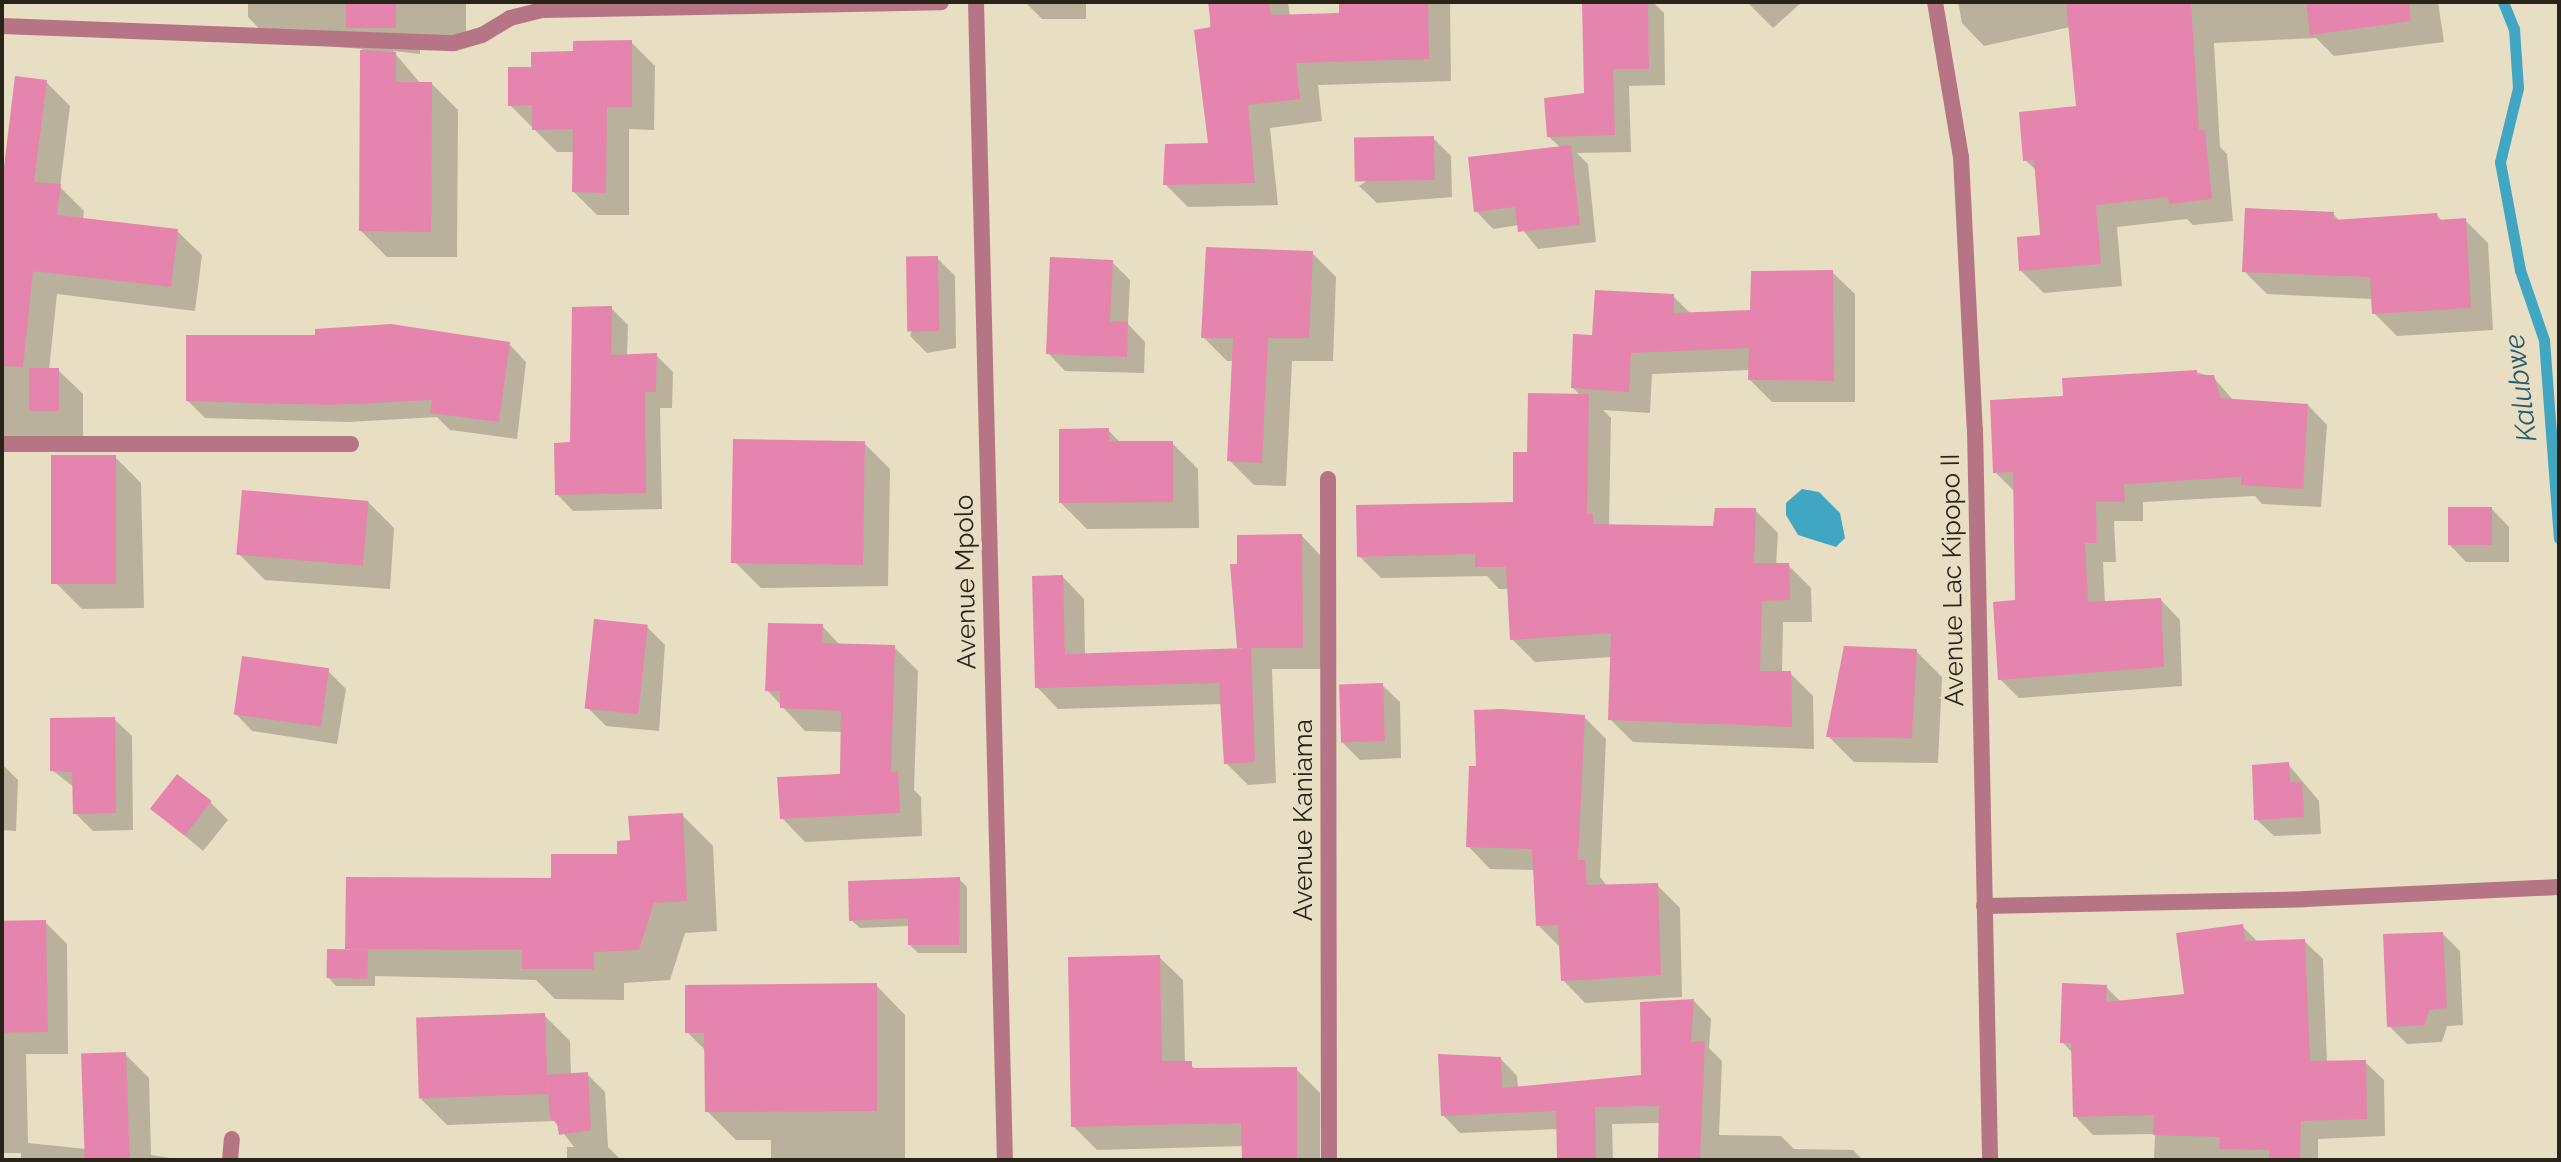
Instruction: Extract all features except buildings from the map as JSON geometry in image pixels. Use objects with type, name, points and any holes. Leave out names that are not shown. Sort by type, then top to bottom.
[{"type":"street","points":[[2,26],[454,43],[482,35],[510,18],[542,10],[941,2]]},
{"type":"street","name":"Avenue Mpolo","points":[[976,2],[1005,1160]]},
{"type":"street","name":"Avenue Lac Kipopo II","points":[[1935,2],[1961,157],[1975,429],[1990,1160]]},
{"type":"street","points":[[2,444],[351,444]]},
{"type":"street","name":"Avenue Kaniama","points":[[1328,479],[1329,1160]]},
{"type":"street","points":[[1984,906],[2305,899],[2559,887]]},
{"type":"street","points":[[230,1160],[232,1139]]},
{"type":"water","points":[[1802,489],[1819,492],[1840,513],[1845,538],[1836,547],[1798,535],[1786,515],[1786,503]]},
{"type":"waterway","name":"Kalubwe","points":[[2503,2],[2514,29],[2518,88],[2500,162],[2520,270],[2544,340],[2559,538]]}]
